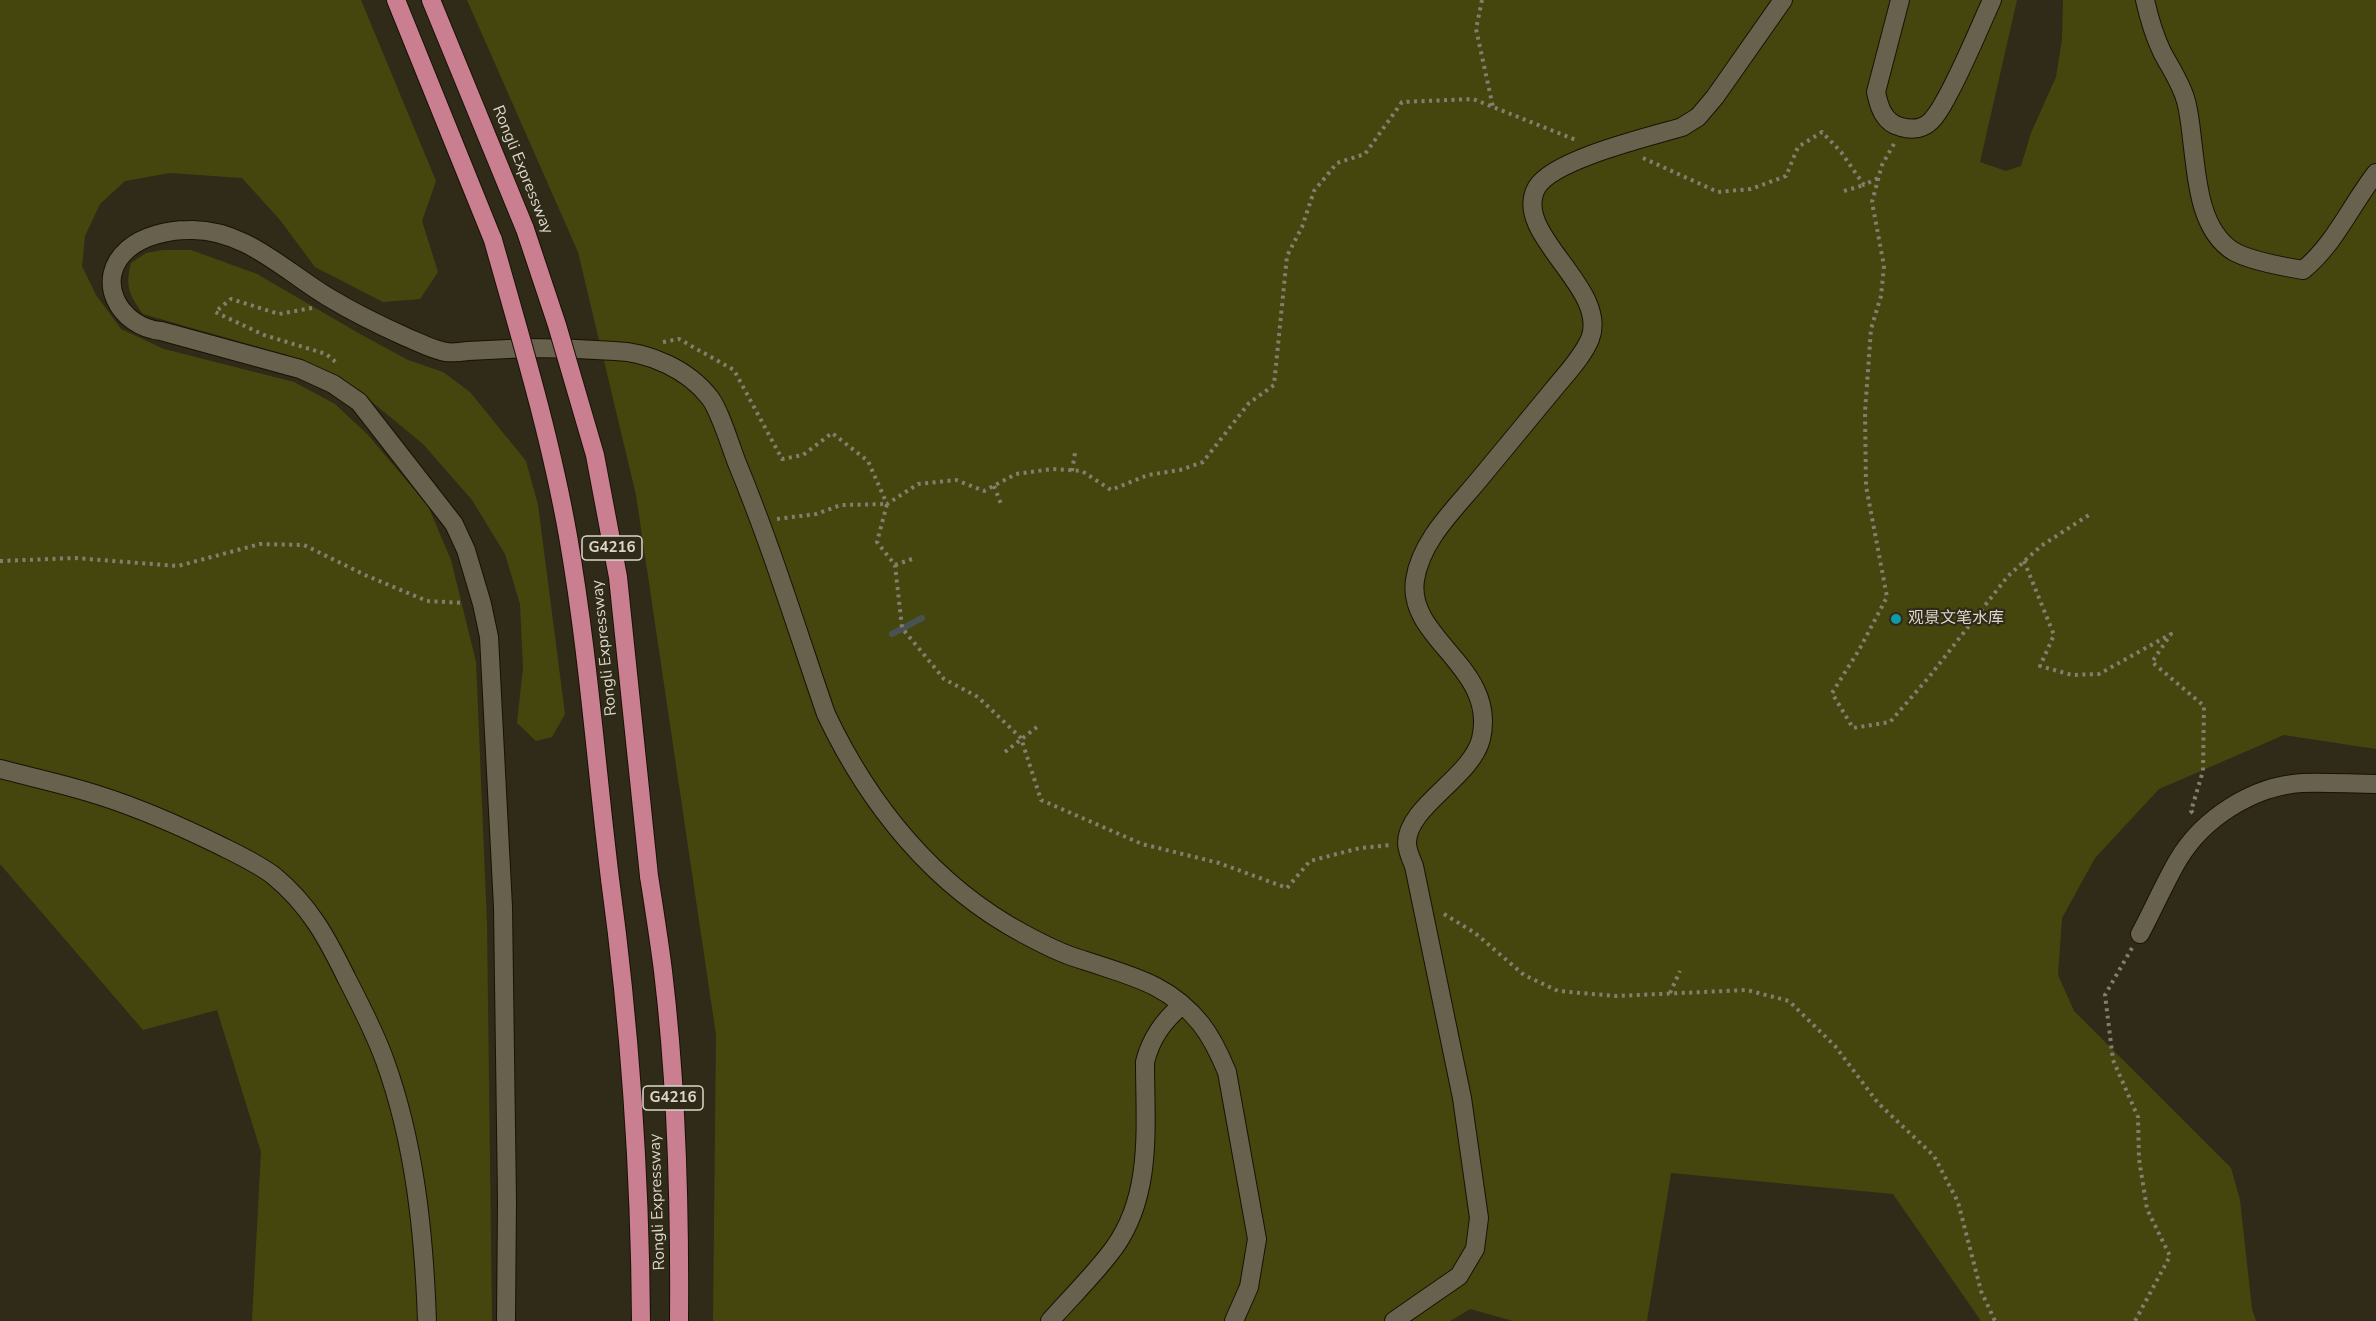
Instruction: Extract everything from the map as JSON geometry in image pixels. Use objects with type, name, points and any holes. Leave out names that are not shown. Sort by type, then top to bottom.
[{"type":"highway","name":"Rongli Expressway","points":[[396,0],[492,240],[530,368],[551,451],[566,525],[583,625],[610,879],[622,966],[637,1180],[641,1321]]},
{"type":"highway","name":"Rongli Expressway","points":[[431,0],[525,229],[557,325],[595,455],[618,577],[649,876],[663,971],[671,1064],[677,1158],[679,1321]]},
{"type":"street","points":[[1394,1321],[1459,1276],[1475,1249],[1479,1218],[1462,1098],[1407,844],[1416,818],[1469,764],[1476,752],[1482,730],[1482,710],[1478,694],[1469,676],[1426,623],[1418,605],[1415,581],[1421,557],[1439,528],[1564,376],[1590,339],[1593,326],[1590,311],[1580,289],[1539,228],[1533,210],[1533,196],[1537,187],[1549,173],[1569,163],[1682,127],[1698,117],[1783,0]]},
{"type":"street","points":[[1900,0],[1876,92],[1879,105],[1886,118],[1896,126],[1917,129],[1930,122],[1941,108],[1992,0]]},
{"type":"street","points":[[2145,0],[2151,26],[2162,52],[2177,76],[2187,103],[2199,187],[2205,212],[2215,233],[2233,250],[2278,266],[2303,270],[2315,260],[2341,226],[2376,173]]},
{"type":"street","points":[[506,1321],[507,1202],[502,907],[489,637],[469,559],[454,524],[359,402],[333,384],[300,369],[138,326],[120,309],[114,297],[113,275],[122,256],[128,249],[143,240],[175,230],[209,231],[226,235],[261,252],[330,298],[404,336],[446,352],[528,348],[635,353],[667,364],[698,386],[711,399],[760,524],[826,714],[857,773],[896,827],[942,875],[968,897],[1004,922],[1051,948],[1137,977],[1163,990],[1182,1005],[1202,1026],[1227,1072],[1257,1239],[1249,1287],[1234,1321]]},
{"type":"street","points":[[0,769],[99,795],[187,829],[265,870],[307,909],[322,929],[373,1030],[395,1091],[404,1122],[418,1205],[427,1321]]},
{"type":"street","points":[[2140,934],[2178,860],[2206,826],[2242,801],[2281,787],[2302,783],[2376,784]]},
{"type":"street","points":[[1050,1321],[1113,1249],[1130,1220],[1142,1186],[1144,1166],[1145,1062],[1149,1048],[1163,1023],[1182,1005]]},
{"type":"path","points":[[1482,0],[1476,29],[1493,107]]},
{"type":"path","points":[[760,524],[783,517],[816,514],[841,505],[887,504],[918,484],[956,480],[984,491],[1016,474],[1052,469],[1082,471],[1111,490],[1148,475],[1180,470],[1203,462],[1249,403],[1274,385],[1287,256],[1302,227],[1314,191],[1337,163],[1365,154],[1402,102],[1473,99],[1605,151]]},
{"type":"path","points":[[1917,129],[1894,143],[1882,165],[1872,202],[1884,266],[1881,296],[1871,329],[1865,412],[1866,486],[1887,597],[1859,650],[1832,693],[1853,728],[1890,722],[1929,677],[2008,576],[2041,546],[2092,513]]},
{"type":"path","points":[[1639,156],[1718,192],[1750,189],[1786,176],[1798,147],[1822,132],[1841,152],[1864,185]]},
{"type":"path","points":[[1844,191],[1878,178]]},
{"type":"path","points":[[330,298],[324,306],[279,314],[231,299],[215,312],[264,335],[326,354],[344,369]]},
{"type":"path","points":[[659,343],[679,339],[734,370],[782,459],[803,455],[832,434],[868,460],[887,504],[877,542],[895,565],[902,628],[944,679],[978,697],[1021,738],[1041,800],[1142,844],[1219,863],[1287,888],[1310,861],[1360,848],[1407,844]]},
{"type":"path","points":[[1072,471],[1075,453]]},
{"type":"path","points":[[994,486],[1001,504]]},
{"type":"path","points":[[0,561],[75,558],[178,566],[260,544],[304,546],[427,601],[482,604]]},
{"type":"path","points":[[895,565],[912,559]]},
{"type":"path","points":[[2024,561],[2054,635],[2040,666],[2072,675],[2099,674],[2171,634],[2152,662],[2204,706],[2204,771],[2191,811],[2206,826]]},
{"type":"path","points":[[1005,752],[1037,727]]},
{"type":"path","points":[[1420,899],[1475,933],[1524,975],[1558,991],[1616,996],[1747,990],[1789,1001],[1835,1046],[1878,1103],[1934,1156],[1958,1202],[1981,1291],[1995,1321]]},
{"type":"path","points":[[2135,1321],[2170,1256],[2147,1209],[2139,1159],[2138,1117],[2113,1060],[2105,995],[2140,934]]},
{"type":"path","points":[[1670,993],[1680,971]]},
{"type":"shaded area","points":[[0,0],[361,0],[436,181],[422,221],[438,272],[420,299],[383,302],[315,267],[280,220],[242,178],[170,173],[125,181],[100,204],[85,236],[82,266],[96,295],[121,329],[164,349],[294,382],[335,404],[368,435],[428,506],[451,560],[476,662],[487,924],[492,1321],[252,1321],[261,1152],[217,1010],[143,1030],[0,864]]},
{"type":"shaded area","points":[[467,0],[2017,0],[1980,162],[2006,171],[2021,166],[2031,133],[2056,77],[2062,40],[2063,0],[2376,0],[2376,749],[2284,735],[2159,789],[2095,858],[2062,918],[2058,975],[2074,1011],[2231,1168],[2240,1200],[2252,1309],[2256,1321],[1981,1321],[1893,1194],[1671,1173],[1647,1321],[1513,1321],[1470,1309],[1450,1321],[713,1321],[716,1035],[636,495],[578,252]]},
{"type":"shaded area","points":[[163,250],[191,250],[257,274],[408,360],[443,372],[470,392],[526,461],[538,505],[565,714],[552,737],[536,741],[517,723],[523,668],[520,604],[505,554],[472,500],[423,444],[360,392],[287,355],[143,314],[134,301],[128,284],[131,263],[146,253]]},
{"type":"waterway","points":[[892,634],[922,618]]},
{"type":"place","name":"观景文笔水库","points":[[1896,619]]}]
